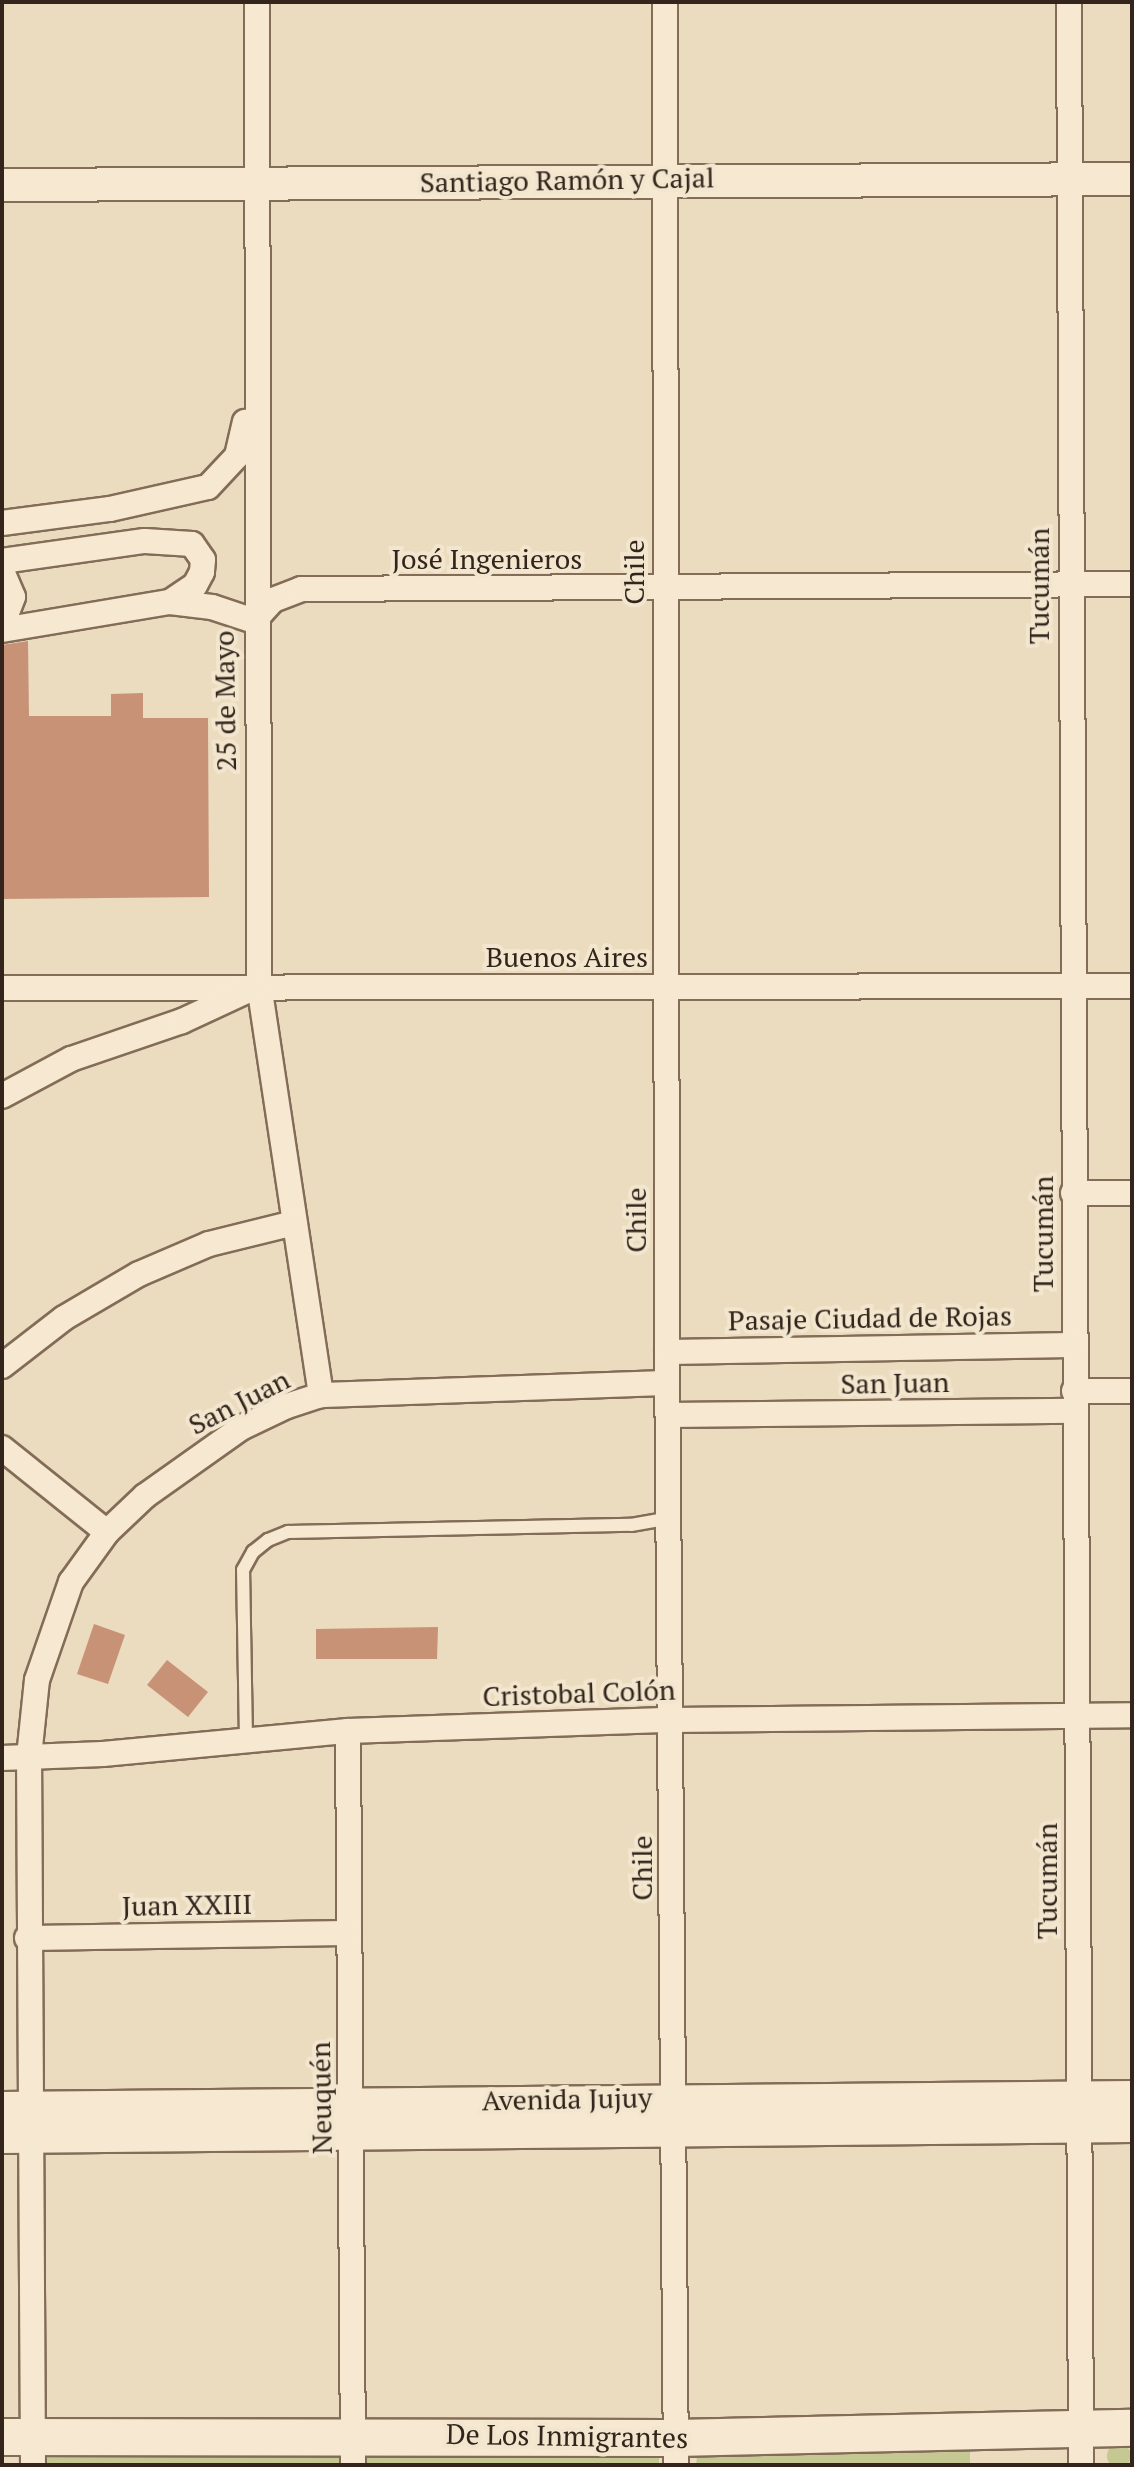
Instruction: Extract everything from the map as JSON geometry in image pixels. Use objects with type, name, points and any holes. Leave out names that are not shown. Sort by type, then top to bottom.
[{"type":"main road","name":"De Los Inmigrantes","points":[[23,2446],[676,2451],[1080,2428],[1132,2428]]},
{"type":"street","name":"25 de Mayo","points":[[257,2],[254,621],[259,985],[321,1395]]},
{"type":"street","name":"Chile","points":[[665,2],[662,178],[667,1383],[676,2451]]},
{"type":"street","name":"Tucumán","points":[[1069,2],[1076,2111],[1081,2465]]},
{"type":"street","name":"Santiago Ramón y Cajal","points":[[2,185],[662,178],[1132,179]]},
{"type":"street","points":[[2,523],[110,509],[208,487],[237,456],[255,380]]},
{"type":"street","points":[[2,561],[145,541],[192,544],[203,560],[202,572],[195,585],[170,602]]},
{"type":"street","points":[[2,571],[13,597],[2,628],[170,602],[212,607],[254,621]]},
{"type":"street","name":"José Ingenieros","points":[[254,621],[273,600],[301,589],[1132,584]]},
{"type":"street","points":[[2,1096],[71,1059],[192,1017],[259,985]]},
{"type":"street","name":"Buenos Aires","points":[[2,988],[259,985],[666,988],[1132,986]]},
{"type":"street","points":[[1073,1193],[1132,1193]]},
{"type":"street","points":[[2,1366],[64,1318],[139,1274],[209,1244],[294,1223]]},
{"type":"street","name":"Pasaje Ciudad de Rojas","points":[[667,1352],[1074,1345]]},
{"type":"street","name":"San Juan","points":[[23,2446],[15,2122],[27,1938],[29,1757],[37,1680],[52,1626],[71,1582],[107,1532],[194,1458],[241,1428],[321,1395],[667,1383]]},
{"type":"street","name":"San Juan","points":[[668,1415],[1074,1401],[1132,1391]]},
{"type":"street","points":[[2,1448],[107,1532]]},
{"type":"street","name":"Cristobal Colón","points":[[2,1758],[348,1731],[671,1720],[1132,1715]]},
{"type":"street","name":"Neuquén","points":[[348,1731],[353,2449]]},
{"type":"street","name":"Juan XXIII","points":[[27,1938],[349,1933]]},
{"type":"street","name":"Avenida Jujuy","points":[[15,2122],[351,2115],[1076,2111],[1132,2097]]},
{"type":"street","name":"Avenida Jujuy","points":[[1076,2111],[1132,2126]]},
{"type":"lane","points":[[246,1739],[243,1570],[253,1552],[268,1540],[288,1532],[631,1525],[669,1518]]},
{"type":"green space","points":[[1119,2444],[1128,2447],[1131,2456],[1128,2465],[1119,2468],[1110,2465],[1107,2456],[1110,2447]]},
{"type":"green space","points":[[365,2446],[659,2446],[659,2465],[362,2465]]},
{"type":"green space","points":[[341,2447],[341,2465],[45,2465],[44,2451]]},
{"type":"green space","points":[[970,2450],[970,2465],[696,2465],[697,2457]]},
{"type":"building","points":[[28,641],[29,716],[111,716],[111,694],[143,693],[143,718],[208,718],[209,897],[2,899],[2,645]]},
{"type":"building","points":[[94,1624],[125,1635],[108,1684],[77,1674]]},
{"type":"building","points":[[438,1627],[437,1659],[316,1659],[316,1629]]},
{"type":"building","points":[[167,1660],[208,1692],[188,1717],[147,1685]]}]
